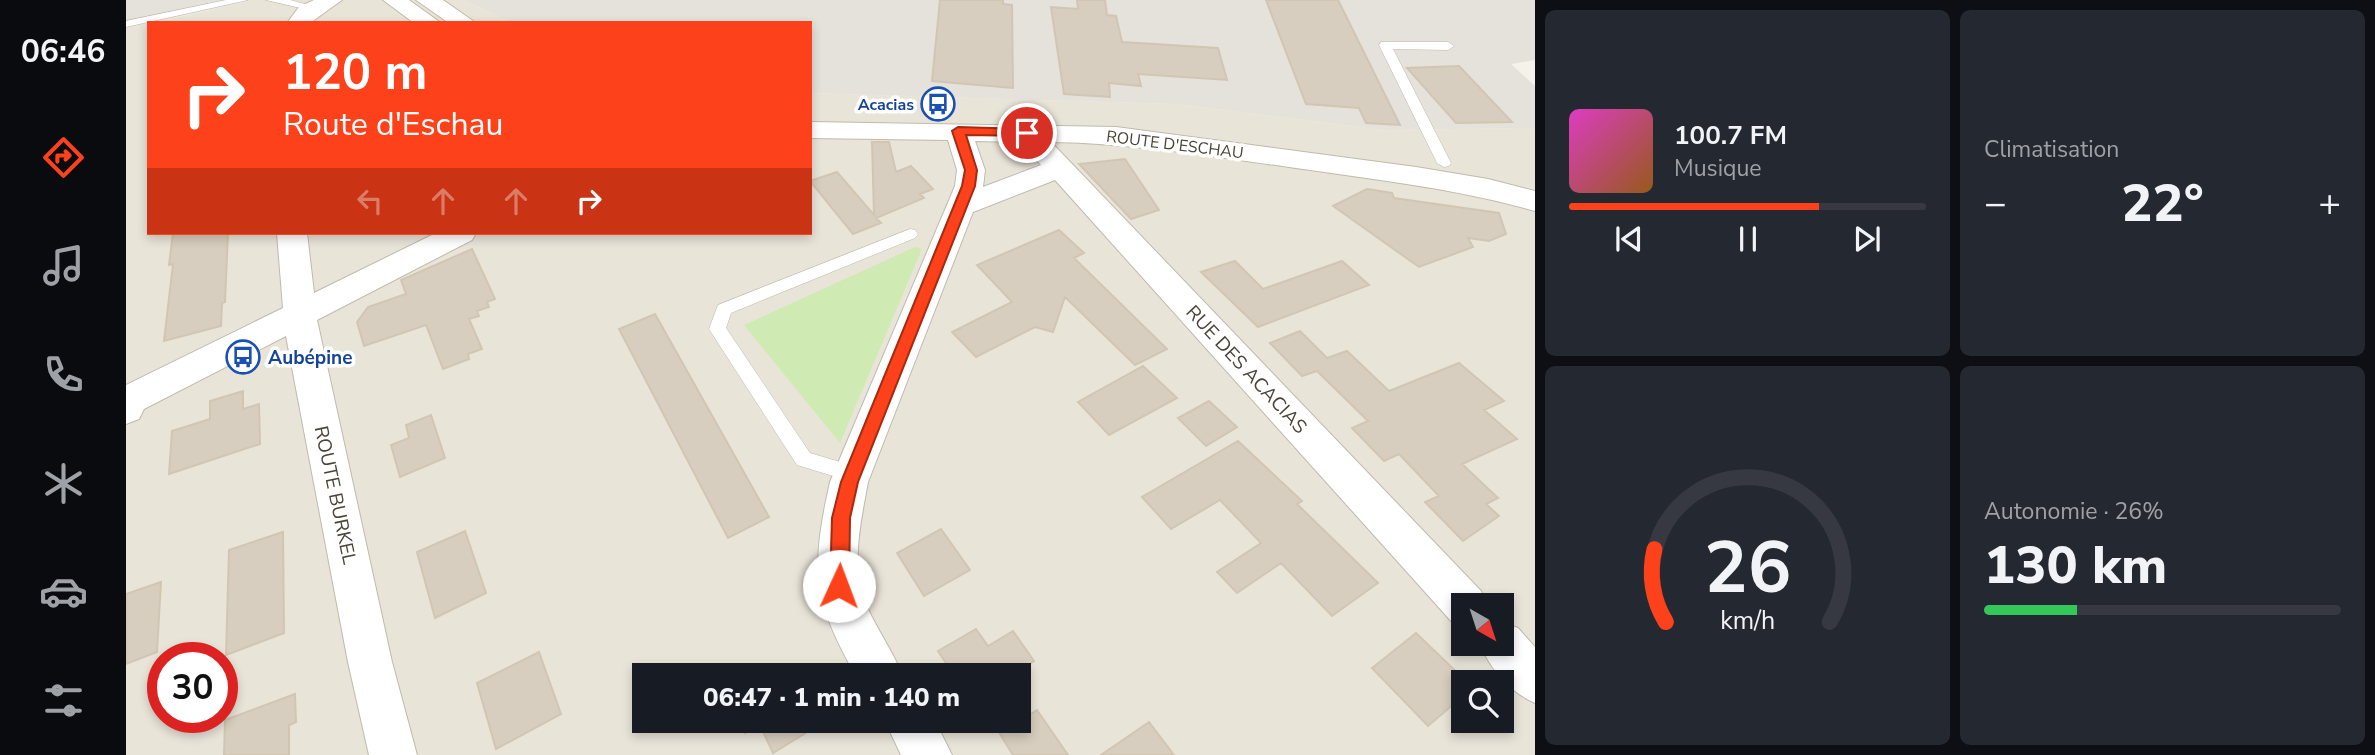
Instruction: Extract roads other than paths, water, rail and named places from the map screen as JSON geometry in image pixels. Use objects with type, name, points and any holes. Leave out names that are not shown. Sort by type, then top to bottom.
[{"type":"street","points":[[394,0],[426,21]]},
{"type":"street","points":[[427,0],[462,21]]},
{"type":"street","name":"ROUTE D'ESCHAU","points":[[812,114],[1097,118],[1535,177]]},
{"type":"street","name":"ROUTE D'ESCHAU","points":[[812,130],[1116,135],[1488,188],[1535,201]]},
{"type":"street","points":[[873,663],[863,646],[839,586],[841,518],[853,474],[969,186],[971,170],[958,131]]},
{"type":"street","name":"RUE DES ACACIAS","points":[[1027,133],[1454,593]]},
{"type":"street","points":[[960,206],[1059,167]]},
{"type":"street","points":[[1488,188],[1535,191]]},
{"type":"street","name":"ROUTE BURKEL","points":[[292,235],[300,316],[370,662],[393,755]]},
{"type":"street","points":[[127,404],[457,235]]},
{"type":"street","points":[[1513,656],[1535,680]]},
{"type":"street","points":[[915,733],[928,755]]},
{"type":"lane","points":[[126,24],[242,0]]},
{"type":"lane","points":[[272,0],[314,10]]},
{"type":"lane","points":[[1444,163],[1385,45],[1448,46]]},
{"type":"lane","points":[[853,474],[804,459],[717,329],[724,309],[909,234]]},
{"type":"place","name":"Acacias","points":[[938,104]]},
{"type":"place","name":"Aubépine","points":[[243,357]]}]
